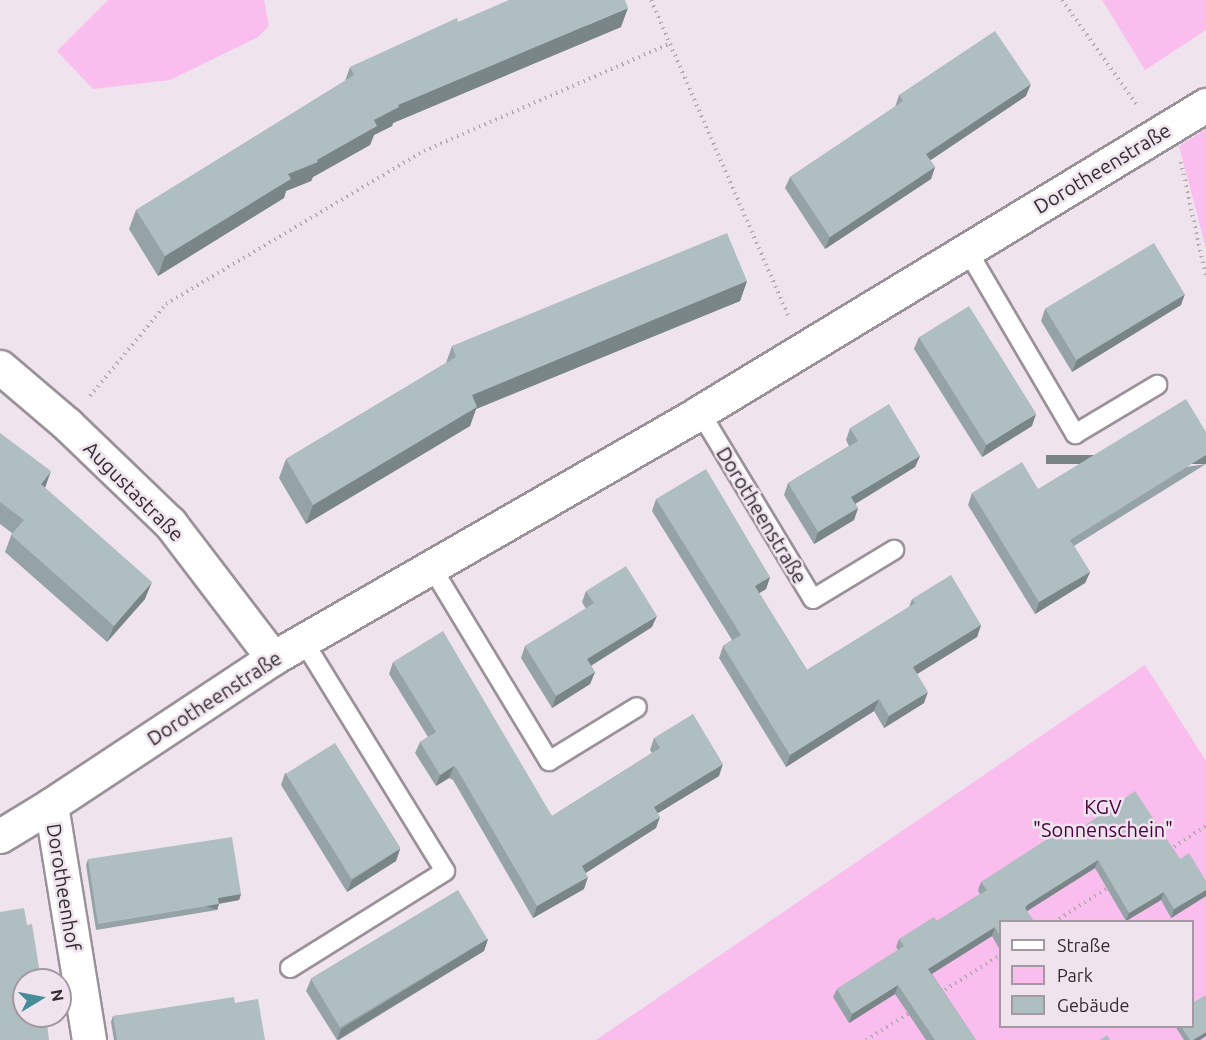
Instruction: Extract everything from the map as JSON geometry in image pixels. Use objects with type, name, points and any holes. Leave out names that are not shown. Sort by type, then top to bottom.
[{"type":"street","name":"Dorotheenstraße","points":[[0,836],[51,805],[273,658],[700,412],[1206,105]]},
{"type":"street","name":"Augustastraße","points":[[0,368],[67,424],[170,523],[273,658]]},
{"type":"street","name":"Dorotheenhof","points":[[51,805],[89,1040]]},
{"type":"lane","points":[[966,249],[1075,434],[1157,385]]},
{"type":"lane","name":"Dorotheenstraße","points":[[700,412],[813,599],[894,550]]},
{"type":"lane","points":[[431,566],[549,761],[637,707]]},
{"type":"lane","points":[[290,968],[446,871],[303,640]]},
{"type":"path","points":[[651,0],[802,349]]},
{"type":"path","points":[[1062,0],[1166,130],[1206,278]]},
{"type":"path","points":[[67,424],[166,304],[424,151],[669,44]]},
{"type":"path","points":[[1166,852],[1206,826]]},
{"type":"path","points":[[1056,920],[1115,883]]},
{"type":"path","points":[[933,998],[999,956]]},
{"type":"path","points":[[866,1040],[914,1010]]},
{"type":"green space","points":[[108,0],[264,0],[269,26],[258,37],[170,80],[93,89],[57,51]]},
{"type":"green space","points":[[1102,0],[1206,0],[1206,30],[1145,70]]},
{"type":"green space","points":[[1206,129],[1206,248],[1179,146]]},
{"type":"green space","name":"KGV \"Sonnenschein\"","points":[[1145,665],[1206,761],[1206,1040],[596,1040]]},
{"type":"building","points":[[509,0],[625,0],[628,8],[398,105],[399,107],[374,120],[377,126],[317,160],[318,162],[288,174],[291,179],[165,256],[136,210],[354,75],[350,67],[457,18],[458,22]]},
{"type":"building","points":[[995,31],[1031,84],[926,154],[935,167],[830,237],[790,177],[903,101],[899,95]]},
{"type":"building","points":[[727,233],[747,281],[472,395],[477,407],[313,505],[286,459],[456,357],[452,346]]},
{"type":"building","points":[[1154,243],[1185,294],[1076,360],[1045,308]]},
{"type":"building","points":[[969,306],[1036,414],[986,445],[919,337]]},
{"type":"building","points":[[1186,399],[1206,432],[1206,455],[1070,540],[1090,572],[1039,602],[972,493],[1022,462],[1038,489]]},
{"type":"building","points":[[889,404],[920,456],[851,497],[858,508],[818,532],[788,483],[858,441],[850,428]]},
{"type":"building","points":[[0,433],[51,471],[41,484],[152,582],[114,626],[11,535],[24,520],[0,502]]},
{"type":"building","points":[[706,469],[770,577],[755,586],[807,670],[915,603],[912,599],[951,575],[981,625],[913,667],[928,692],[889,716],[879,699],[790,755],[723,646],[741,635],[656,499]]},
{"type":"building","points":[[626,566],[657,616],[587,659],[595,672],[556,696],[525,646],[594,603],[586,591]]},
{"type":"building","points":[[443,631],[552,816],[660,748],[654,738],[693,714],[723,764],[654,807],[660,817],[582,866],[588,877],[537,906],[457,769],[454,766],[440,775],[420,742],[436,732],[393,662]]},
{"type":"building","points":[[335,743],[401,848],[352,879],[286,774]]},
{"type":"building","points":[[1135,791],[1180,859],[1189,853],[1206,881],[1206,890],[1174,909],[1164,892],[1129,913],[1098,860],[1027,905],[1025,908],[1033,920],[999,920],[999,934],[995,927],[928,969],[976,1040],[935,1040],[898,985],[852,1014],[837,989],[904,946],[899,939],[934,917],[937,921],[987,890],[981,882],[1069,825],[1074,833]]},
{"type":"building","points":[[232,837],[241,894],[218,898],[219,904],[98,924],[88,859]]},
{"type":"building","points":[[458,890],[487,939],[340,1027],[311,979]]},
{"type":"building","points":[[24,908],[27,925],[32,924],[39,968],[12,968],[12,1028],[48,1028],[49,1040],[0,1040],[0,912]]},
{"type":"building","points":[[1206,995],[1206,1032],[1190,1040],[1182,1028],[1194,1028],[1194,1002]]},
{"type":"building","points":[[234,997],[235,1003],[258,999],[265,1040],[117,1040],[113,1016]]},
{"type":"building","points":[[1107,1035],[1110,1040],[1100,1040]]}]
